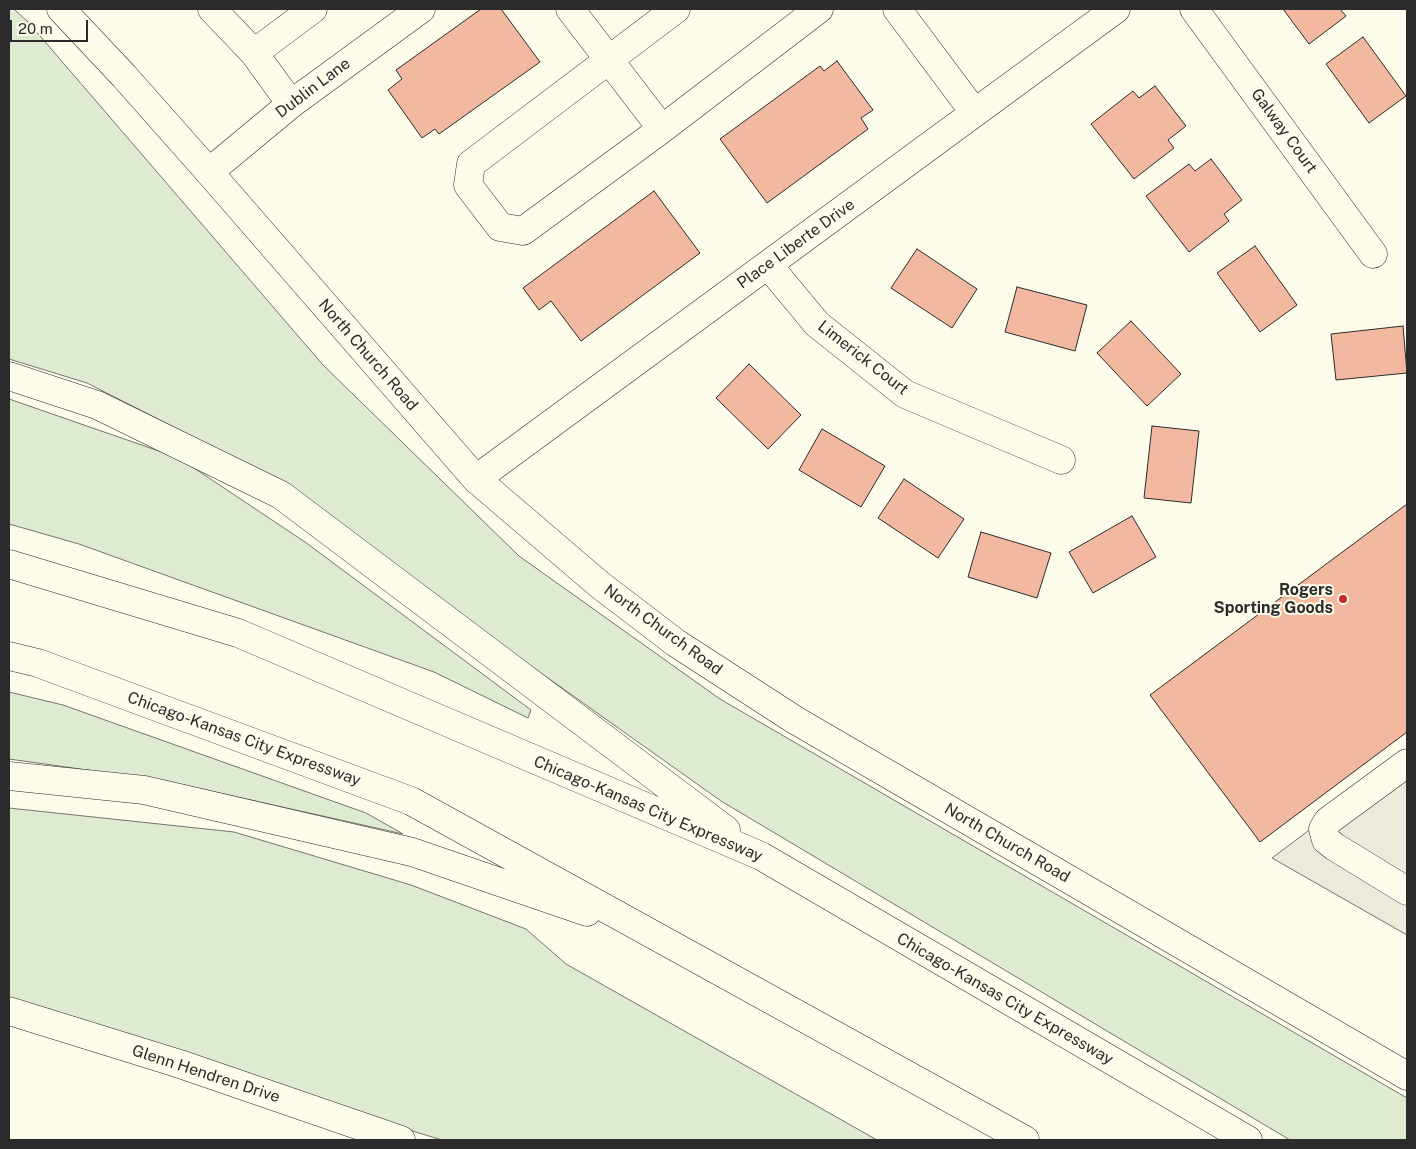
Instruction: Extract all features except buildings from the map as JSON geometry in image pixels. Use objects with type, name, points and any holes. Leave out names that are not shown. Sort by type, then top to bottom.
[{"type":"main road","name":"North Church Road","points":[[61,9],[124,76],[209,172],[476,479],[600,585],[676,644],[795,720],[1407,1076]]},
{"type":"main road","points":[[212,9],[254,53],[291,104]]},
{"type":"main road","points":[[254,53],[312,9]]},
{"type":"main road","name":"Dublin Lane","points":[[209,172],[291,104],[421,9]]},
{"type":"main road","points":[[570,9],[662,129]]},
{"type":"main road","points":[[676,9],[470,164],[468,186],[500,227],[523,231],[662,129],[809,12]]},
{"type":"main road","points":[[897,9],[974,112]]},
{"type":"main road","name":"Place Liberte Drive","points":[[476,479],[1116,9]]},
{"type":"main road","name":"Galway Court","points":[[1194,9],[1373,254]]},
{"type":"main road","name":"Limerick Court","points":[[768,265],[817,324],[905,394],[1061,460]]},
{"type":"main road","points":[[9,376],[97,404],[281,495],[761,856]]},
{"type":"main road","name":"Chicago-Kansas City Expressway","points":[[9,564],[238,634],[761,856],[1248,1140]]},
{"type":"main road","name":"Chicago-Kansas City Expressway","points":[[9,656],[38,663],[411,800],[1025,1140]]},
{"type":"main road","points":[[1407,763],[1328,821],[1323,829],[1326,840],[1335,847],[1407,891]]},
{"type":"main road","points":[[9,776],[144,790],[412,852],[657,936]]},
{"type":"main road","name":"Glenn Hendren Drive","points":[[9,1011],[180,1064],[401,1140]]},
{"type":"green space","points":[[9,9],[14,9],[28,22],[323,365],[519,556],[720,699],[1407,1098],[1407,1140],[1290,1140],[721,801],[465,619],[278,480],[87,383],[9,359]]},
{"type":"green space","points":[[9,399],[179,458],[305,542],[531,710],[528,718],[434,672],[79,544],[9,524]]},
{"type":"green space","points":[[9,692],[63,705],[366,813],[403,834],[166,781],[9,759]]},
{"type":"green space","points":[[9,808],[234,832],[411,885],[526,929],[566,964],[877,1140],[442,1140],[9,1008]]},
{"type":"shaded area","points":[[1407,757],[1407,935],[1272,858]]},
{"type":"place","name":"Rogers Sporting Goods","points":[[1343,599]]}]
